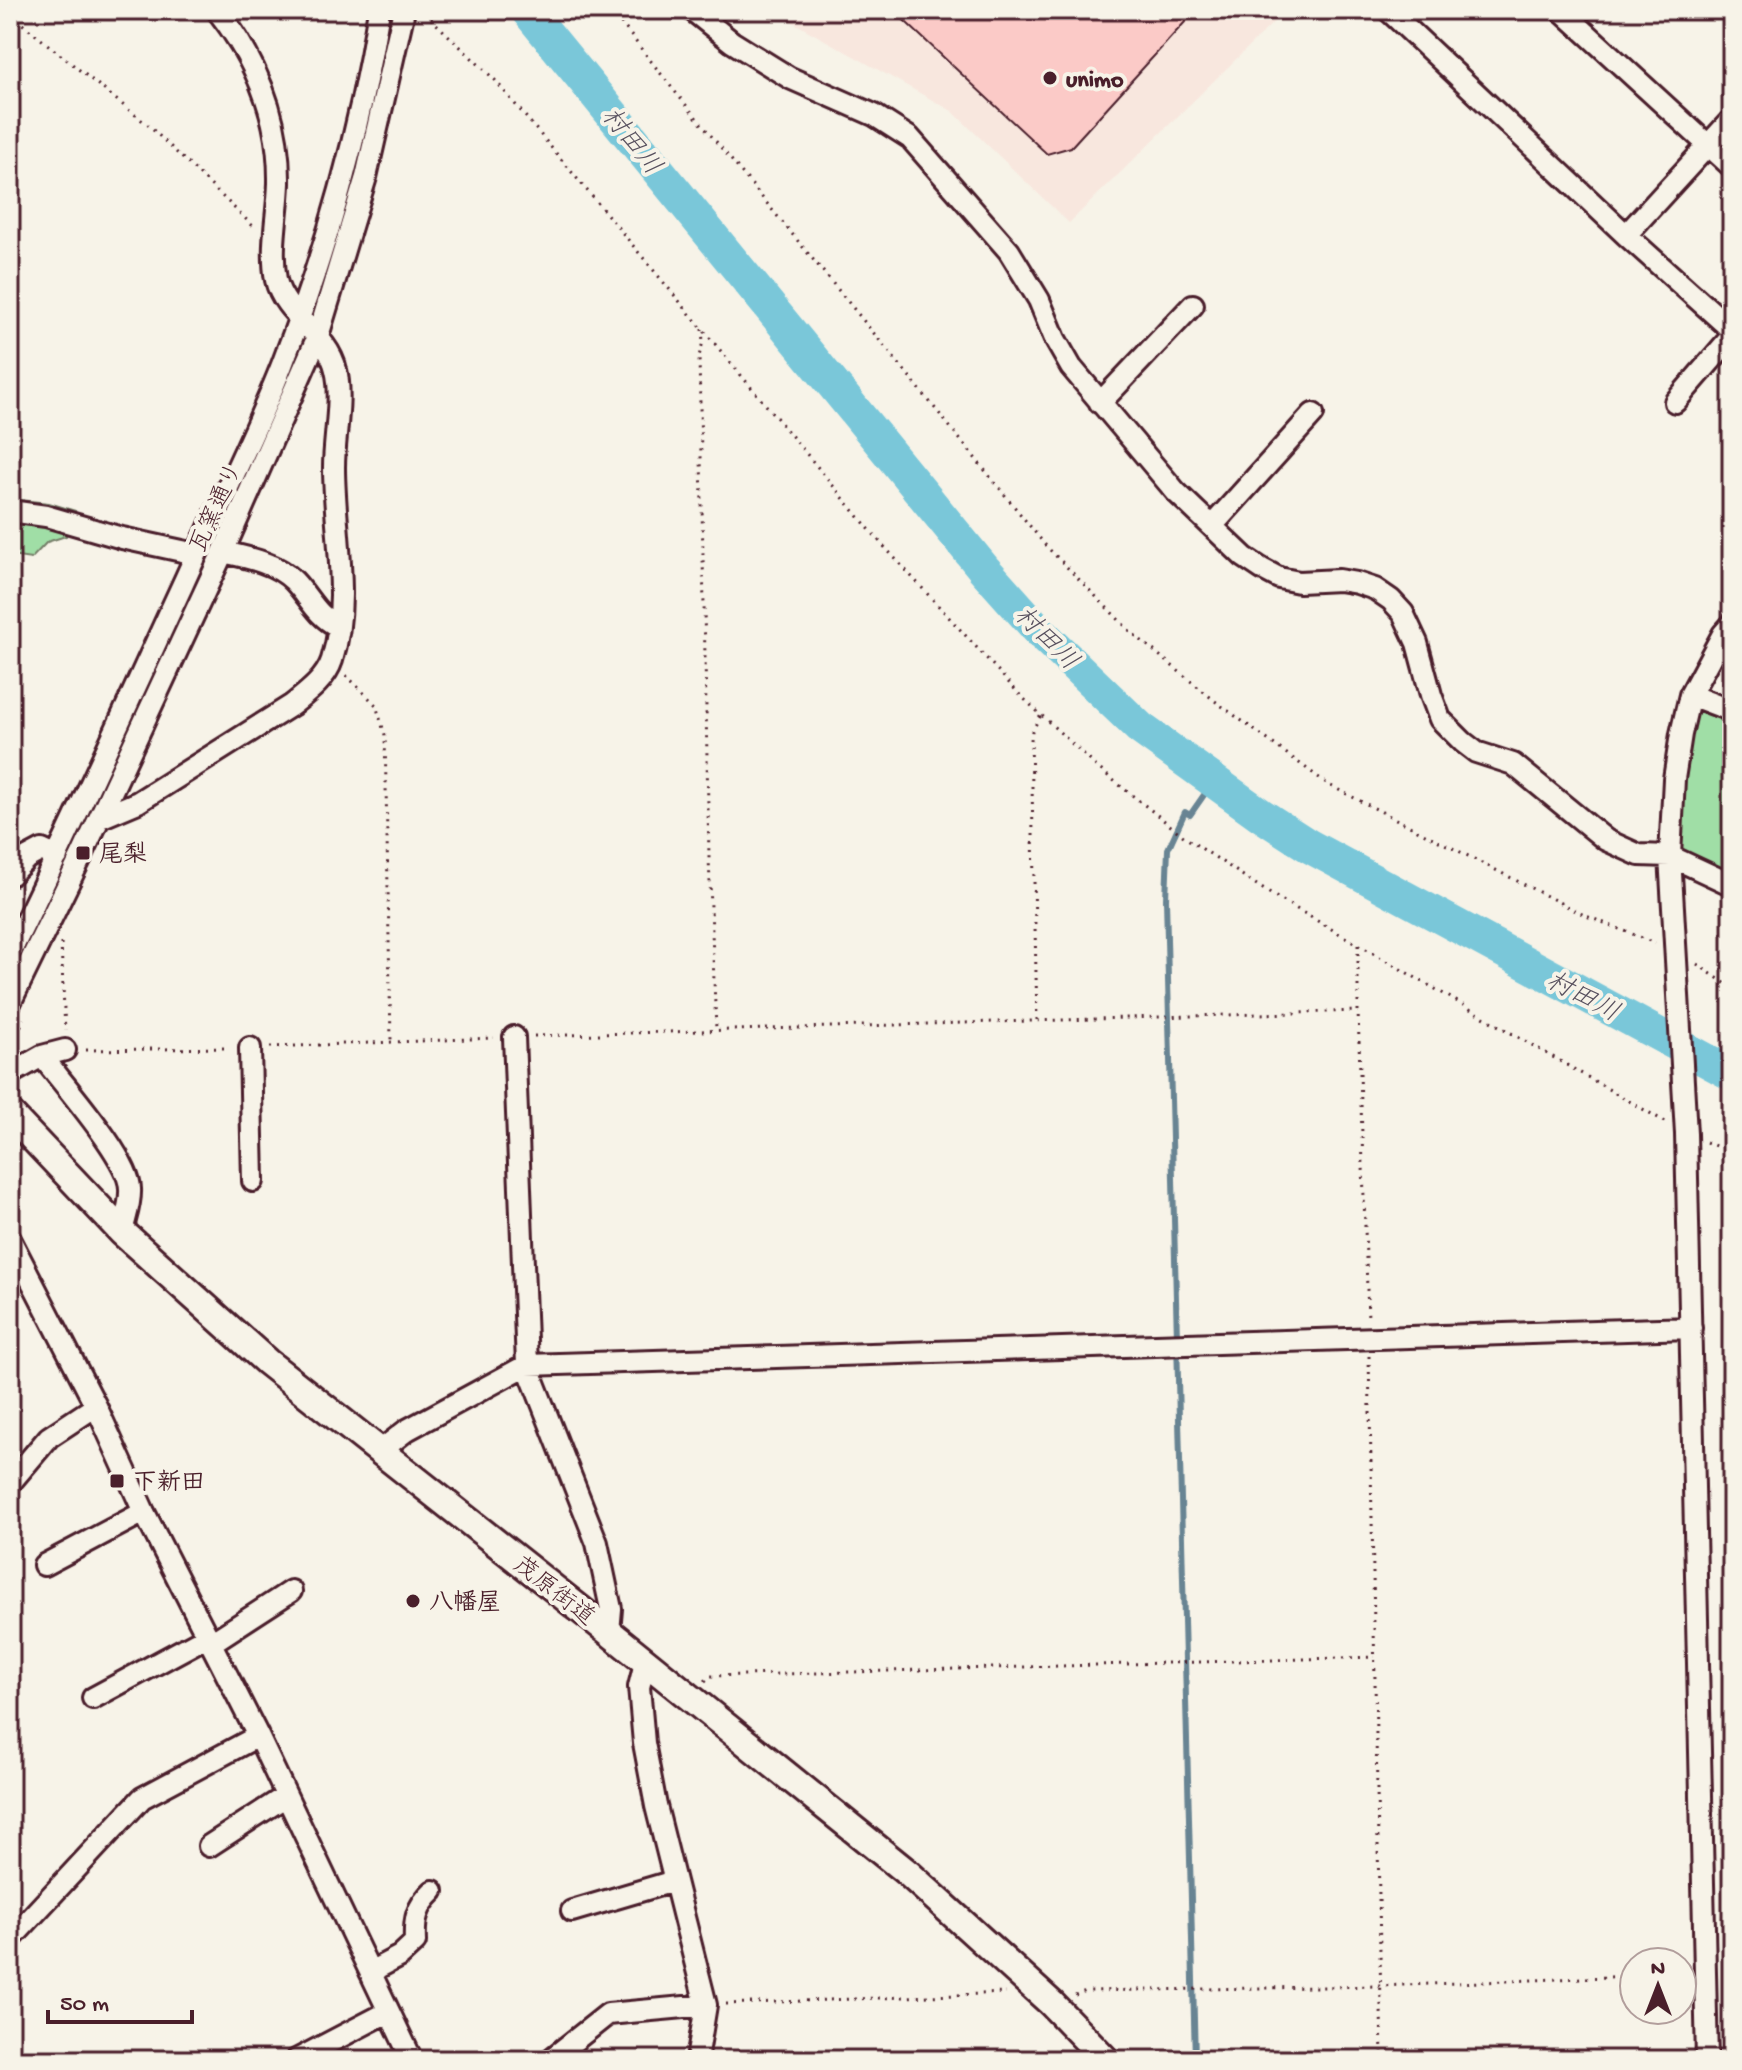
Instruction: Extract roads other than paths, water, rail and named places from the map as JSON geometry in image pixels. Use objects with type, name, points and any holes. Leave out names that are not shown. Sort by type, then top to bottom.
[{"type":"main road","name":"茂原街道","points":[[10,1114],[122,1232],[267,1362],[909,1874],[1042,1995],[1106,2060]]},
{"type":"street","points":[[100,818],[138,802],[314,688],[331,665],[337,626],[340,600],[334,465],[338,381],[332,359],[318,336],[277,285],[273,262],[279,182],[277,134],[255,67],[239,38],[217,10]]},
{"type":"street","name":"瓦窯通り","points":[[10,953],[248,444],[300,317],[329,233],[351,154],[379,10]]},
{"type":"street","name":"瓦窯通り","points":[[10,1003],[223,552],[318,336],[366,177],[404,10]]},
{"type":"street","points":[[692,10],[732,42],[790,78],[874,115],[910,138],[1009,251],[1039,300],[1063,353],[1100,403],[1176,492],[1244,557],[1279,578],[1299,582],[1339,580],[1375,589],[1391,600],[1412,628],[1440,719],[1476,752],[1513,764],[1606,840],[1639,855],[1670,856],[1732,885]]},
{"type":"street","points":[[1388,10],[1732,333],[1675,402]]},
{"type":"street","points":[[1561,10],[1732,167]]},
{"type":"street","points":[[1626,235],[1732,119]]},
{"type":"street","points":[[1100,403],[1193,305]]},
{"type":"street","points":[[1213,525],[1313,414]]},
{"type":"street","points":[[10,511],[46,516],[122,538],[196,554]]},
{"type":"street","points":[[223,552],[249,557],[290,577],[324,619],[337,626]]},
{"type":"street","points":[[1707,2060],[1686,1134],[1670,856],[1674,779],[1690,695],[1723,634],[1732,624]]},
{"type":"street","points":[[1690,695],[1732,711]]},
{"type":"street","points":[[10,875],[27,858],[42,850],[57,857]]},
{"type":"street","points":[[514,1037],[527,1365],[597,1543],[611,1609],[609,1632]]},
{"type":"street","points":[[250,1048],[253,1181]]},
{"type":"street","points":[[10,1074],[42,1056],[65,1050]]},
{"type":"street","points":[[42,1056],[126,1170],[131,1187],[122,1232]]},
{"type":"street","points":[[10,1239],[258,1736],[412,2060]]},
{"type":"street","points":[[380,1451],[407,1430],[527,1365],[1691,1328]]},
{"type":"street","points":[[10,1483],[49,1437],[96,1406]]},
{"type":"street","points":[[44,1565],[144,1512]]},
{"type":"street","points":[[93,1698],[209,1639],[291,1591]]},
{"type":"street","points":[[645,1663],[639,1687],[644,1743],[656,1806],[706,2005],[697,2060]]},
{"type":"street","points":[[10,1940],[142,1798],[258,1736]]},
{"type":"street","points":[[209,1846],[286,1796]]},
{"type":"street","points":[[572,1911],[674,1881]]},
{"type":"street","points":[[370,1972],[400,1956],[415,1942],[414,1919],[421,1902],[433,1891]]},
{"type":"street","points":[[550,2060],[608,2014],[706,2005]]},
{"type":"street","points":[[296,2060],[388,2012]]},
{"type":"waterway","name":"村田川","points":[[527,10],[984,569],[1042,634],[1140,728],[1309,846],[1732,1074]]},
{"type":"waterway","points":[[1195,2060],[1166,899],[1168,849],[1185,812],[1190,815],[1213,782]]},
{"type":"place","name":"unimo","points":[[1050,78]]},
{"type":"place","name":"尾梨","points":[[83,853]]},
{"type":"place","name":"下新田","points":[[117,1481]]},
{"type":"place","name":"八幡屋","points":[[413,1601]]}]
